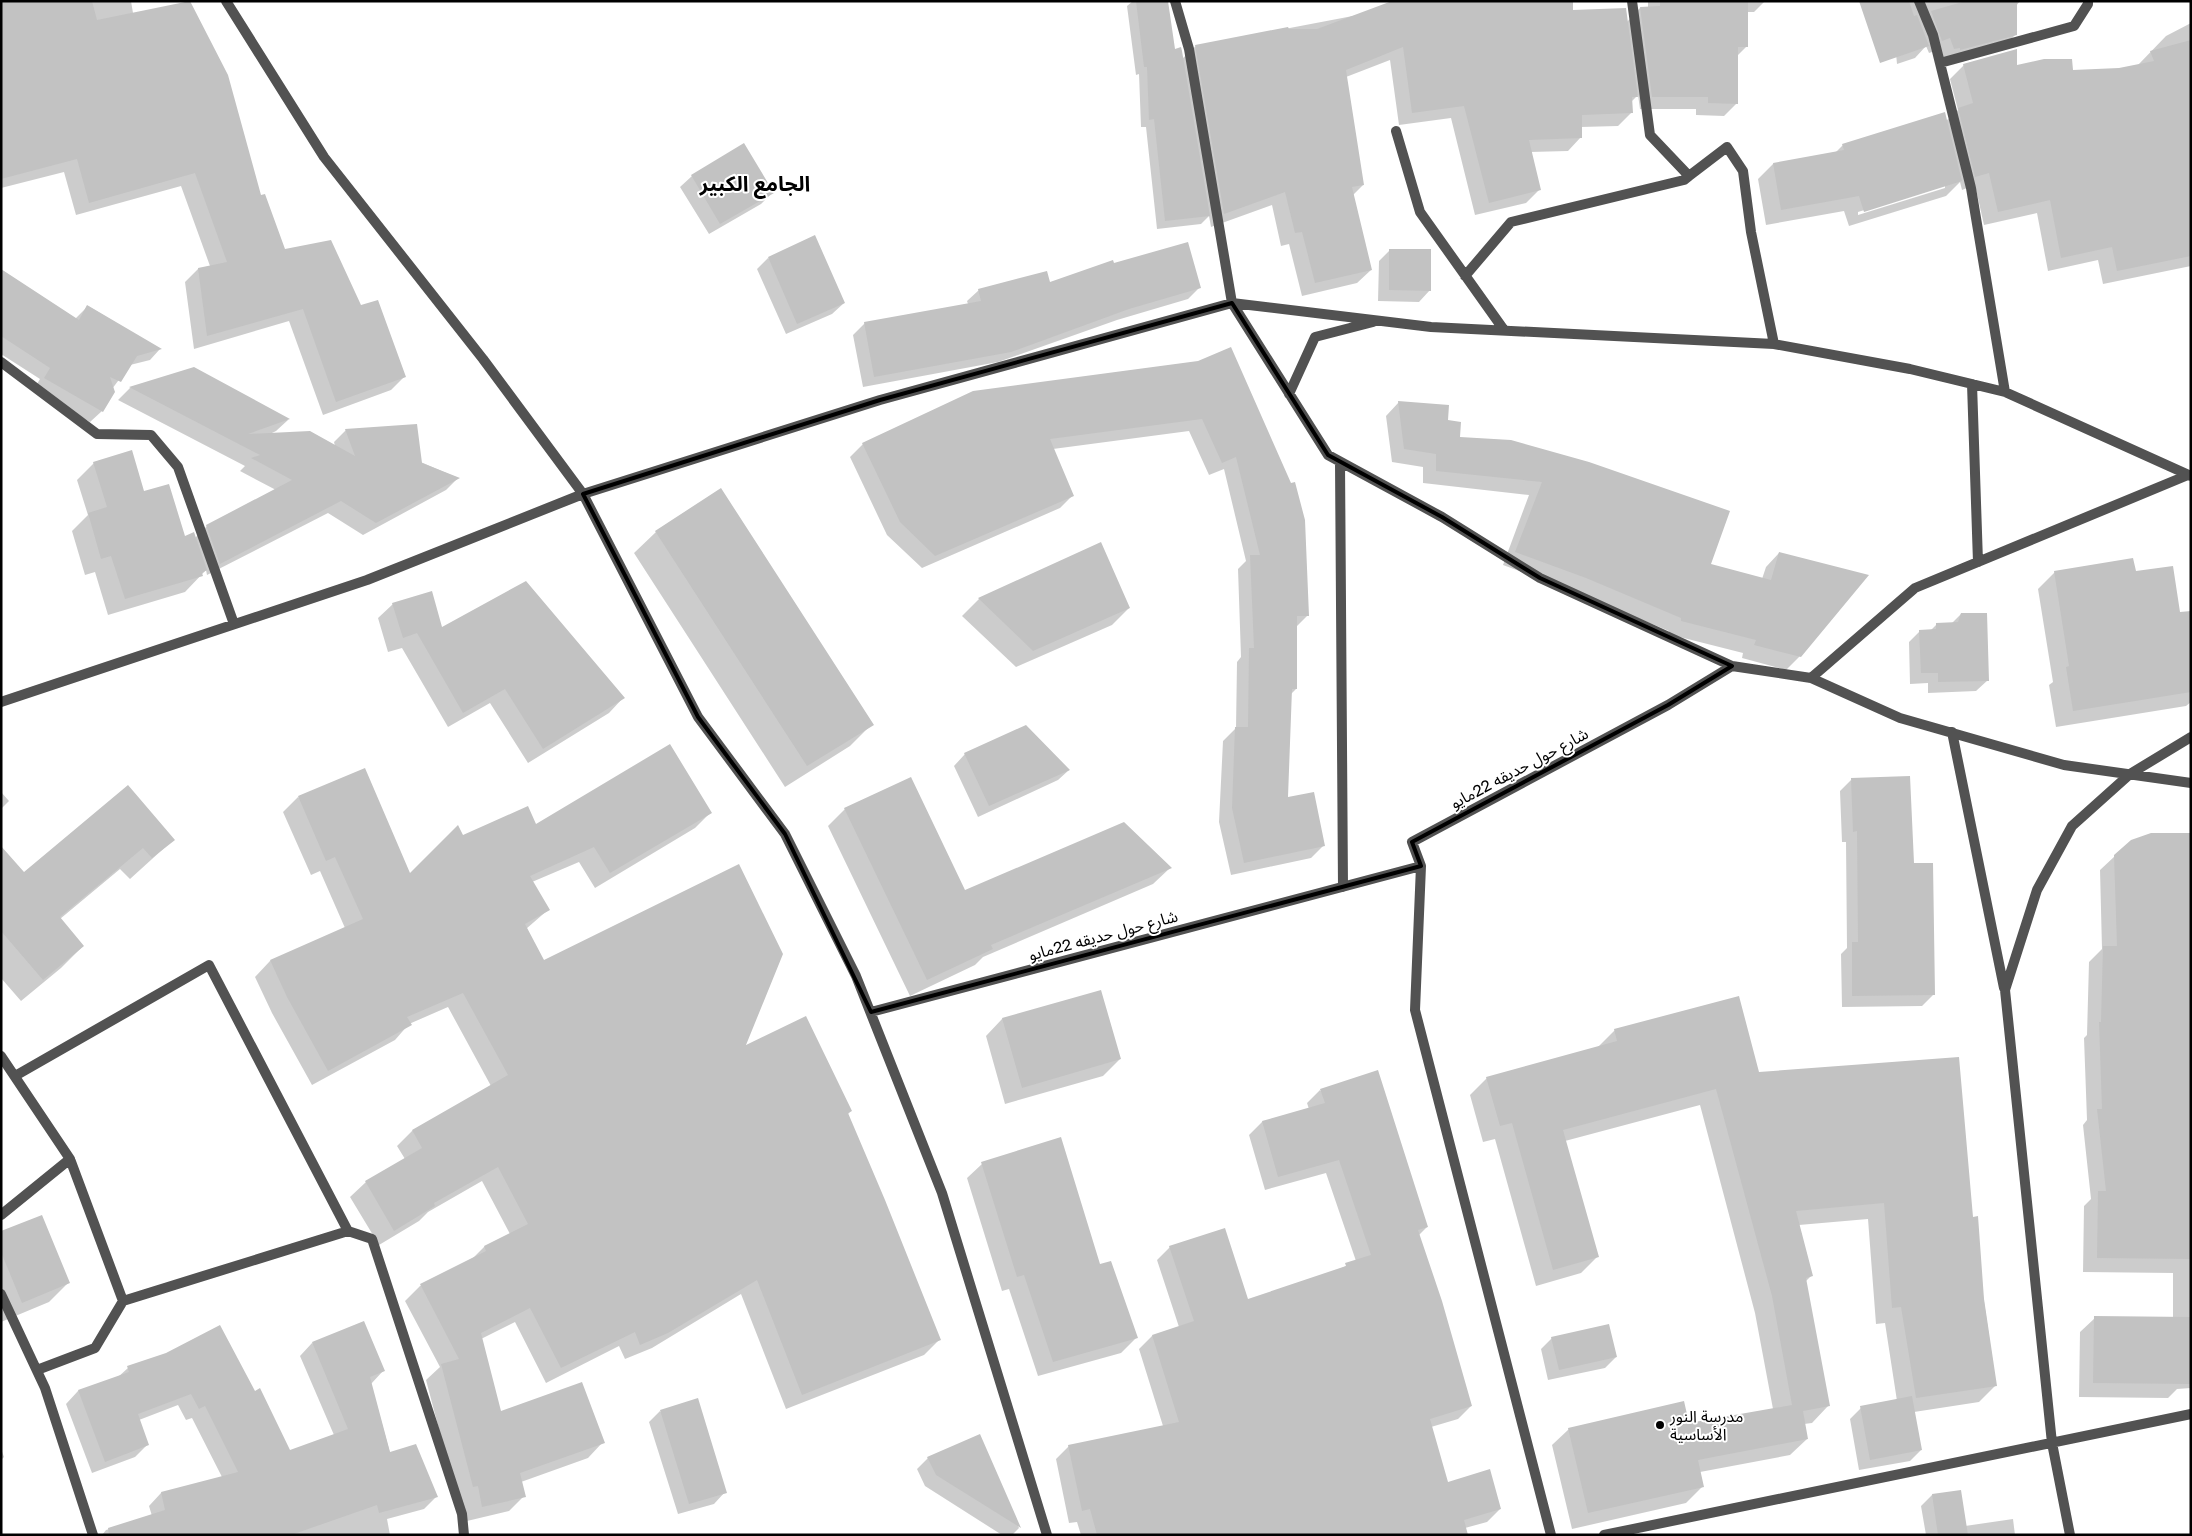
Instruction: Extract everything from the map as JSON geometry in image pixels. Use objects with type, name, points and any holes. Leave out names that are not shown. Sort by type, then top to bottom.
[{"type":"street","points":[[226,1],[324,157],[483,358],[583,494],[698,717],[785,834],[856,976],[942,1193],[1047,1535]]},
{"type":"street","points":[[1175,1],[1189,49],[1232,304],[1328,455],[1442,517],[1540,578],[1732,666],[1811,678],[1900,718],[2064,765],[2191,783]]},
{"type":"street","points":[[1632,1],[1650,135],[1689,176]]},
{"type":"street","points":[[1919,1],[1933,35],[1971,188],[2005,392]]},
{"type":"street","points":[[1940,63],[2074,26],[2088,1]]},
{"type":"street","points":[[1396,131],[1420,212],[1504,330]]},
{"type":"street","points":[[1465,276],[1511,222],[1684,180],[1727,147],[1743,172],[1751,232],[1774,344]]},
{"type":"street","points":[[1,702],[367,580],[583,494],[880,400],[1232,304],[1431,327],[1774,344],[1910,369],[2005,392],[2189,475]]},
{"type":"street","points":[[1289,394],[1316,337],[1380,320]]},
{"type":"street","points":[[1,362],[97,434],[151,436],[178,467],[234,624]]},
{"type":"street","points":[[1972,384],[1978,562]]},
{"type":"street","points":[[1340,462],[1343,887]]},
{"type":"street","points":[[1811,678],[1915,588],[2189,475]]},
{"type":"street","name":"شارع حول حديقه 22مايو","points":[[871,1012],[1421,866],[1412,842],[1668,705],[1732,666]]},
{"type":"street","points":[[1952,732],[2005,990],[2052,1443],[2070,1535]]},
{"type":"street","points":[[2005,990],[2037,890],[2072,826],[2130,774],[2191,738]]},
{"type":"street","points":[[1421,866],[1415,1010],[1551,1535]]},
{"type":"street","points":[[15,1076],[209,965],[348,1231]]},
{"type":"street","points":[[1,1056],[70,1159],[124,1301]]},
{"type":"street","points":[[1,1215],[70,1159]]},
{"type":"street","points":[[37,1370],[95,1348],[124,1301],[348,1231],[372,1239],[462,1514],[464,1535]]},
{"type":"street","points":[[1,1294],[45,1388],[93,1535]]},
{"type":"street","points":[[1604,1535],[2191,1414]]},
{"type":"highlighted area","points":[[1232,303],[1328,455],[1442,517],[1540,578],[1732,666],[1668,705],[1412,842],[1421,866],[871,1012],[785,834],[698,717],[583,494],[880,400]]},
{"type":"building","points":[[1,1],[92,1],[97,20],[190,1],[228,75],[261,195],[265,194],[285,249],[331,240],[361,305],[378,300],[406,377],[336,402],[303,309],[207,336],[198,268],[227,262],[195,173],[89,203],[77,159],[1,179]]},
{"type":"building","points":[[1136,1],[1168,1],[1175,49],[1181,47],[1182,51],[1210,216],[1165,221],[1154,119],[1149,120],[1147,67],[1144,67]]},
{"type":"building","points":[[1392,1],[1573,1],[1573,10],[1626,8],[1638,97],[1632,97],[1633,113],[1582,115],[1582,138],[1529,140],[1541,190],[1489,203],[1464,106],[1412,113],[1403,47],[1346,70],[1364,185],[1352,187],[1372,270],[1315,283],[1302,232],[1295,233],[1285,192],[1224,214],[1195,45],[1288,27],[1289,29],[1317,29]]},
{"type":"building","points":[[1660,1],[1748,1],[1748,47],[1738,47],[1738,104],[1708,103],[1708,97],[1652,97],[1640,7],[1660,6]]},
{"type":"building","points":[[1859,1],[1909,1],[1914,16],[1917,15],[1929,46],[1880,63]]},
{"type":"building","points":[[1966,1],[2017,1],[2017,35],[1960,50],[1960,48],[1954,49],[1950,38],[1942,41],[1931,11]]},
{"type":"building","points":[[2191,40],[2191,256],[2117,271],[2112,247],[2061,258],[2050,200],[1998,212],[1989,173],[1975,177],[1958,108],[1973,103],[1963,64],[2017,49],[2017,65],[2044,59],[2072,59],[2073,70],[2119,68],[2154,61],[2150,51]]},
{"type":"building","points":[[1945,112],[1962,181],[1864,212],[1859,196],[1781,210],[1773,163],[1844,150],[1842,144]]},
{"type":"building","points":[[744,143],[774,193],[720,224],[691,175]]},
{"type":"building","points":[[815,235],[845,303],[797,324],[768,257]]},
{"type":"building","points":[[1188,242],[1201,288],[1129,309],[1011,352],[874,377],[864,322],[981,301],[978,289],[1047,271],[1050,282],[1113,260],[1114,263]]},
{"type":"building","points":[[1389,249],[1431,249],[1431,291],[1389,290]]},
{"type":"building","points":[[1,269],[79,320],[87,305],[162,349],[137,356],[121,382],[110,377],[115,392],[103,412],[44,378],[50,368],[1,336]]},
{"type":"building","points":[[1231,347],[1291,483],[1295,482],[1305,520],[1309,616],[1297,616],[1297,689],[1292,689],[1288,797],[1314,792],[1325,846],[1244,863],[1232,808],[1235,727],[1248,727],[1249,648],[1254,648],[1250,555],[1260,555],[1236,457],[1222,463],[1202,419],[1050,439],[1074,496],[935,556],[900,522],[862,443],[973,391],[1198,361]]},
{"type":"building","points":[[194,367],[290,419],[248,434],[310,431],[355,456],[345,429],[417,424],[422,463],[460,478],[376,523],[341,501],[220,564],[206,525],[292,480],[251,458],[260,455],[129,387]]},
{"type":"building","points":[[1398,401],[1449,405],[1448,420],[1461,422],[1460,437],[1511,440],[1589,462],[1730,511],[1711,564],[1771,580],[1779,552],[1869,575],[1801,657],[1754,645],[1756,640],[1681,621],[1681,618],[1586,578],[1515,552],[1542,482],[1436,471],[1436,454],[1404,449]]},
{"type":"building","points":[[132,450],[144,491],[169,484],[185,536],[194,532],[207,570],[202,573],[203,576],[125,599],[111,556],[101,559],[88,513],[107,507],[93,462]]},
{"type":"building","points":[[721,488],[874,725],[807,766],[655,531]]},
{"type":"building","points":[[1101,542],[1130,608],[1033,651],[978,598]]},
{"type":"building","points":[[2133,558],[2136,571],[2173,566],[2180,612],[2191,611],[2191,692],[2073,711],[2066,667],[2069,666],[2054,571]]},
{"type":"building","points":[[526,581],[625,698],[543,749],[505,689],[463,713],[417,633],[403,638],[392,603],[432,591],[442,627]]},
{"type":"building","points":[[1961,613],[1987,613],[1989,681],[1938,682],[1938,673],[1921,673],[1919,630],[1936,629],[1936,623],[1958,622]]},
{"type":"building","points":[[1026,725],[1070,770],[989,806],[964,753]]},
{"type":"building","points":[[670,744],[712,813],[610,873],[594,847],[530,876],[550,910],[525,924],[544,960],[739,864],[783,954],[746,1045],[806,1016],[852,1111],[848,1113],[941,1340],[802,1395],[757,1280],[668,1333],[640,1345],[635,1332],[561,1368],[530,1308],[481,1333],[501,1411],[582,1382],[605,1443],[520,1473],[526,1497],[482,1507],[478,1486],[473,1487],[441,1364],[459,1359],[420,1284],[486,1251],[484,1246],[528,1224],[498,1167],[434,1203],[435,1206],[394,1231],[365,1181],[422,1148],[412,1130],[508,1075],[463,993],[407,1017],[412,1025],[328,1071],[287,997],[270,960],[363,919],[335,857],[326,861],[298,796],[365,768],[410,873],[458,825],[463,835],[528,806],[536,824]]},
{"type":"building","points":[[1910,776],[1914,863],[1933,863],[1935,995],[1852,996],[1852,942],[1858,942],[1857,831],[1853,832],[1851,778]]},
{"type":"building","points":[[911,777],[965,890],[1124,822],[1172,868],[991,945],[993,949],[927,980],[844,808]]},
{"type":"building","points":[[128,785],[175,840],[152,858],[143,848],[60,917],[84,946],[43,980],[1,931],[1,846],[24,872]]},
{"type":"building","points":[[2151,833],[2191,833],[2191,1259],[2097,1258],[2098,1191],[2106,1191],[2097,1109],[2102,1109],[2099,1022],[2101,1022],[2103,946],[2117,946],[2114,855],[2131,840]]},
{"type":"building","points":[[1101,990],[1121,1059],[1022,1088],[1002,1018]]},
{"type":"building","points":[[1739,996],[1759,1072],[1959,1057],[1973,1217],[1978,1216],[1984,1299],[1997,1386],[1916,1398],[1901,1307],[1892,1308],[1884,1203],[1796,1211],[1813,1276],[1806,1278],[1830,1406],[1803,1411],[1808,1439],[1698,1460],[1704,1487],[1588,1513],[1568,1428],[1684,1401],[1689,1423],[1792,1405],[1772,1296],[1716,1089],[1563,1130],[1599,1257],[1553,1270],[1512,1123],[1500,1126],[1486,1077],[1617,1041],[1614,1029]]},
{"type":"building","points":[[1378,1070],[1428,1227],[1418,1230],[1442,1301],[1472,1406],[1430,1419],[1448,1482],[1490,1469],[1501,1509],[1464,1520],[1468,1535],[1097,1535],[1090,1509],[1082,1511],[1068,1445],[1179,1422],[1152,1335],[1194,1321],[1169,1246],[1225,1228],[1248,1299],[1346,1266],[1345,1263],[1371,1255],[1339,1160],[1278,1177],[1262,1121],[1325,1103],[1320,1089]]},
{"type":"building","points":[[1061,1137],[1100,1264],[1111,1261],[1138,1338],[1053,1362],[1024,1275],[1017,1277],[981,1162]]},
{"type":"building","points":[[42,1215],[70,1283],[22,1303],[1,1252],[1,1231]]},
{"type":"building","points":[[2094,1316],[2191,1317],[2191,1384],[2093,1383]]},
{"type":"building","points":[[364,1321],[385,1371],[370,1377],[390,1452],[416,1444],[438,1497],[379,1513],[377,1505],[291,1535],[109,1535],[108,1528],[165,1510],[161,1492],[238,1472],[205,1406],[199,1409],[191,1394],[138,1414],[149,1445],[105,1462],[78,1390],[129,1372],[127,1366],[166,1353],[220,1325],[255,1391],[260,1388],[290,1450],[348,1429],[312,1342]]},
{"type":"building","points":[[1609,1324],[1617,1357],[1559,1370],[1551,1337]]},
{"type":"building","points":[[1912,1396],[1922,1450],[1870,1460],[1860,1406]]},
{"type":"building","points":[[698,1398],[727,1493],[689,1504],[660,1410]]},
{"type":"building","points":[[980,1434],[1021,1528],[936,1475],[927,1457]]},
{"type":"building","points":[[1961,1490],[1968,1535],[1938,1535],[1932,1494]]},
{"type":"place","name":"مدرسة النور الأساسية","points":[[1660,1425]]},
{"type":"district","name":"الجامع الكبير","points":[[755,183]]}]
